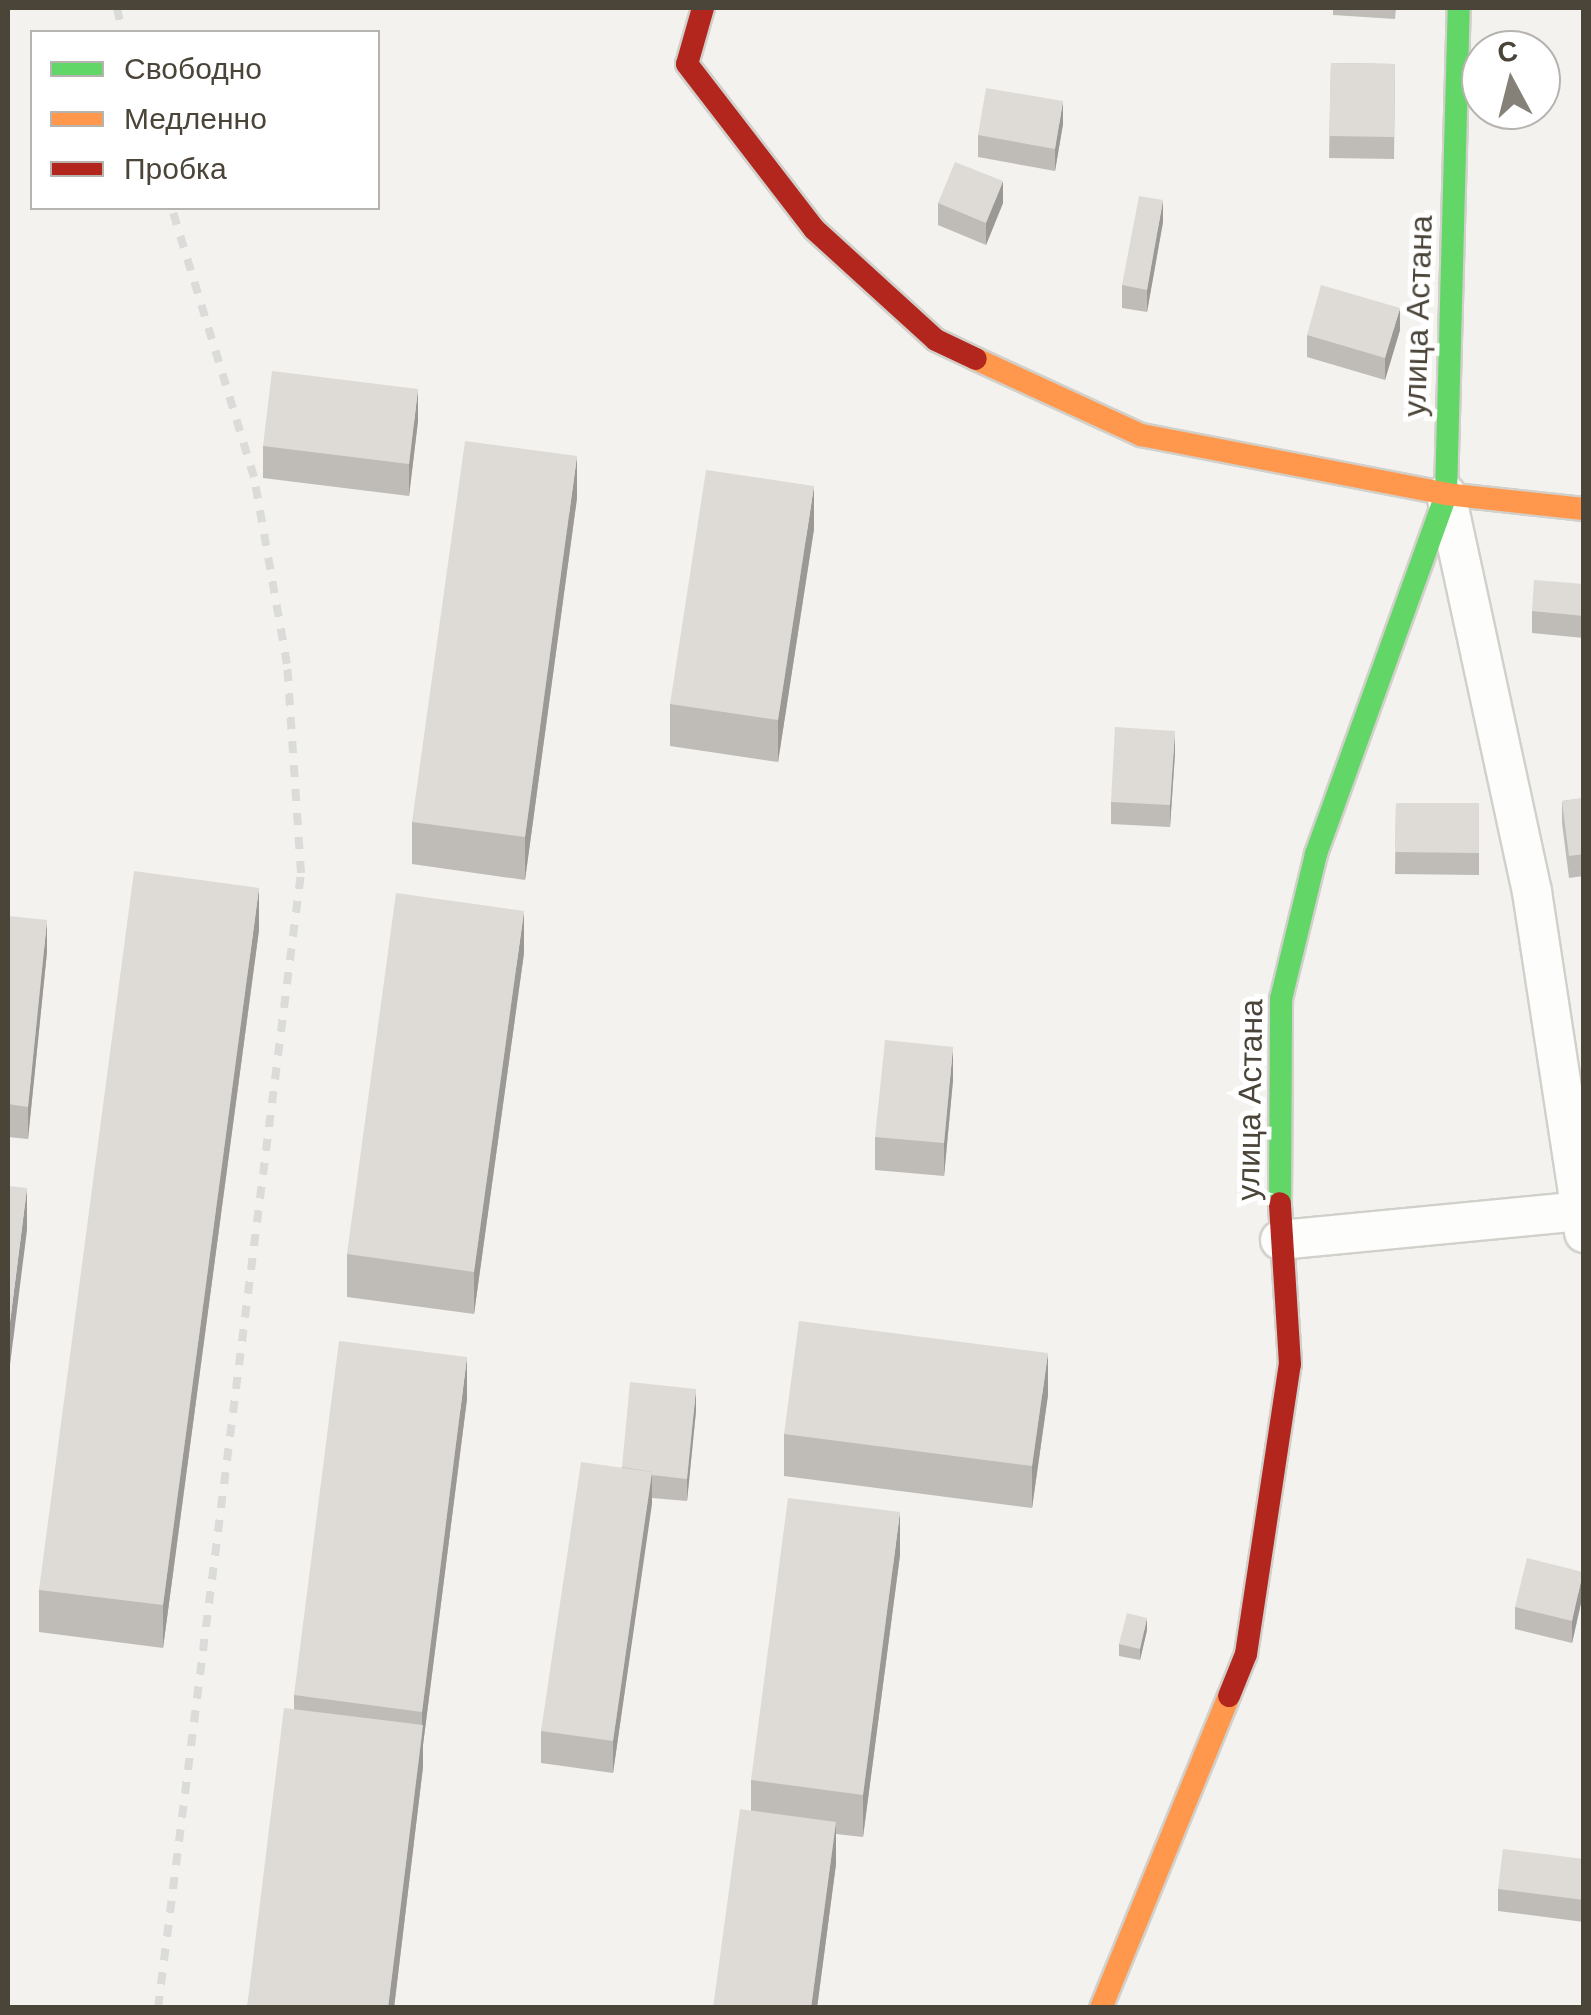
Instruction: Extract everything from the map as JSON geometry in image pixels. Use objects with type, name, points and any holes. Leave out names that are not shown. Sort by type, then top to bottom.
[{"type":"street","points":[[704,8],[687,64],[814,229],[936,340],[1141,435],[1446,494],[1584,509]]},
{"type":"street","name":"улица Астана","points":[[1110,2006],[1246,1654],[1290,1364],[1280,1240],[1282,1000],[1299,914],[1446,494],[1459,8]]},
{"type":"street","points":[[1280,1240],[1582,1222],[1532,892],[1446,494]]},
{"type":"building","points":[[1331,63],[1395,64],[1394,137],[1329,136]]},
{"type":"building","points":[[986,88],[1063,101],[1055,149],[978,135]]},
{"type":"building","points":[[955,162],[1003,181],[986,223],[938,203]]},
{"type":"building","points":[[1139,196],[1163,200],[1147,290],[1122,285]]},
{"type":"building","points":[[1321,285],[1400,308],[1385,358],[1307,335]]},
{"type":"building","points":[[272,371],[418,389],[409,464],[263,446]]},
{"type":"building","points":[[465,441],[577,456],[525,837],[412,822]]},
{"type":"building","points":[[706,470],[814,486],[778,720],[670,704]]},
{"type":"building","points":[[1534,580],[1584,584],[1584,616],[1532,611]]},
{"type":"building","points":[[1115,727],[1175,731],[1170,805],[1111,802]]},
{"type":"building","points":[[1584,798],[1584,854],[1569,856],[1562,801]]},
{"type":"building","points":[[1396,803],[1479,803],[1479,853],[1395,852]]},
{"type":"building","points":[[134,871],[259,888],[163,1605],[39,1590]]},
{"type":"building","points":[[396,893],[524,911],[474,1272],[347,1254]]},
{"type":"building","points":[[8,916],[47,920],[28,1107],[8,1104]]},
{"type":"building","points":[[885,1040],[953,1047],[944,1143],[875,1137]]},
{"type":"building","points":[[8,1186],[27,1188],[8,1338]]},
{"type":"building","points":[[799,1321],[1048,1353],[1032,1466],[784,1434]]},
{"type":"building","points":[[339,1341],[467,1357],[422,1712],[294,1695]]},
{"type":"building","points":[[630,1382],[696,1389],[687,1479],[622,1467]]},
{"type":"building","points":[[581,1462],[652,1472],[613,1741],[541,1731]]},
{"type":"building","points":[[788,1498],[900,1512],[863,1795],[751,1780]]},
{"type":"building","points":[[1527,1558],[1583,1572],[1572,1621],[1515,1607]]},
{"type":"building","points":[[1127,1613],[1147,1618],[1140,1649],[1119,1644]]},
{"type":"building","points":[[284,1708],[423,1725],[388,2008],[247,2008]]},
{"type":"building","points":[[740,1809],[836,1822],[811,2008],[713,2008]]},
{"type":"building","points":[[1503,1849],[1584,1859],[1584,1900],[1498,1889]]},
{"type":"railway","points":[[117,8],[122,30]]},
{"type":"railway","points":[[158,2008],[301,873],[287,664],[254,477],[173,210]]},
{"type":"traffic: fast","points":[[1280,1203],[1281,999],[1316,854],[1446,494],[1459,8]]},
{"type":"traffic: slow","points":[[976,359],[1141,435],[1446,494],[1584,509]]},
{"type":"traffic: slow","points":[[1101,2008],[1229,1696]]},
{"type":"traffic: jam","points":[[703,8],[687,64],[814,229],[936,340],[976,359]]},
{"type":"traffic: jam","points":[[1229,1696],[1246,1654],[1290,1364],[1280,1203]]}]
